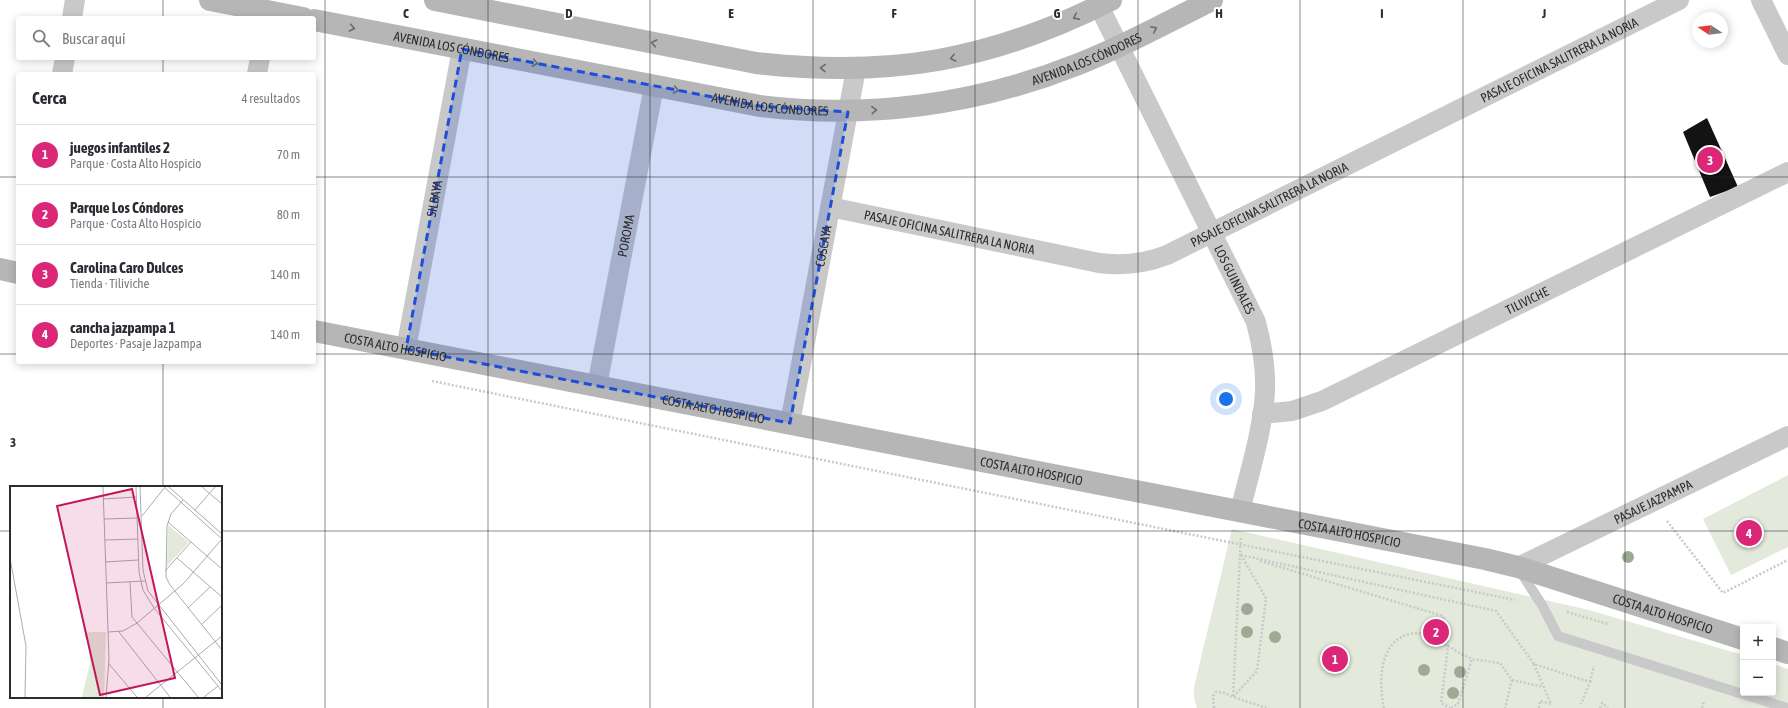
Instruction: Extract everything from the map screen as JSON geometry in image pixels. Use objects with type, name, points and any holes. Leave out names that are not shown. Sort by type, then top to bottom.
[{"type":"street","points":[[72,16],[75,0]]},
{"type":"street","points":[[210,0],[294,16]]},
{"type":"street","points":[[435,0],[756,62],[790,66],[856,69],[918,64],[993,49],[1064,23],[1102,2]]},
{"type":"street","name":"AVENIDA LOS CÓNDORES","points":[[316,20],[766,107],[792,110],[848,112],[893,109],[929,104],[981,95],[1028,82],[1075,66],[1212,0]]},
{"type":"street","name":"PASAJE OFICINA SALITRERA LA NORIA","points":[[830,207],[1117,265],[1151,262],[1678,0]]},
{"type":"street","points":[[1761,0],[1788,55]]},
{"type":"street","name":"LOS GUINDALES","points":[[1102,2],[1119,46],[1256,322],[1262,346],[1265,371],[1265,392],[1262,414],[1240,511]]},
{"type":"street","name":"SILBAYA","points":[[406,348],[462,49]]},
{"type":"street","points":[[62,72],[65,60]]},
{"type":"street","points":[[257,72],[260,60]]},
{"type":"street","name":"COSCAYA","points":[[790,423],[856,69]]},
{"type":"street","name":"POROMA","points":[[597,386],[654,86]]},
{"type":"street","name":"TILIVICHE","points":[[1262,414],[1292,411],[1322,401],[1788,172]]},
{"type":"street","points":[[0,269],[16,273]]},
{"type":"street","name":"COSTA ALTO HOSPICIO","points":[[316,331],[1446,551],[1518,567],[1740,637]]},
{"type":"street","name":"PASAJE JAZPAMPA","points":[[1518,567],[1788,436]]},
{"type":"street","points":[[1776,649],[1788,653]]},
{"type":"lane","points":[[1518,567],[1542,605],[1558,636],[1787,708]]},
{"type":"path","points":[[431,381],[1241,543],[1542,605],[1608,624]]},
{"type":"path","points":[[1652,502],[1723,593],[1788,560]]},
{"type":"path","points":[[1233,697],[1241,555],[1240,511]]},
{"type":"path","points":[[1241,555],[1443,616],[1448,647],[1441,703],[1450,708],[1458,704],[1472,659]]},
{"type":"path","points":[[1241,555],[1496,611],[1534,664],[1551,704],[1540,701],[1539,708]]},
{"type":"path","points":[[1233,697],[1257,671],[1266,598],[1241,555]]},
{"type":"path","points":[[1384,708],[1381,694],[1381,668],[1388,648],[1405,635],[1427,634],[1472,659],[1500,663],[1512,680],[1544,687]]},
{"type":"path","points":[[1534,664],[1590,682],[1581,704]]},
{"type":"path","points":[[1505,708],[1512,680]]},
{"type":"path","points":[[1214,708],[1213,696],[1216,692],[1225,692],[1233,697],[1267,708]]},
{"type":"path","points":[[1600,708],[1602,703],[1608,708]]},
{"type":"highlighted area","points":[[462,49],[760,106],[848,112],[790,423],[406,349]]},
{"type":"shaded area","points":[[1788,475],[1788,547],[1731,575],[1703,519]]},
{"type":"shaded area","points":[[1232,529],[1589,610],[1740,654],[1740,696],[1776,696],[1776,665],[1788,669],[1788,708],[1197,708],[1194,698],[1194,687]]},
{"type":"building","points":[[1707,118],[1738,187],[1710,197],[1683,132]]},
{"type":"place","name":"Carolina Caro Dulces","points":[[1710,160]]},
{"type":"place","name":"cancha jazpampa 1","points":[[1749,533]]},
{"type":"place","name":"Parque Los Cóndores","points":[[1436,632]]},
{"type":"place","name":"juegos infantiles 2","points":[[1335,659]]}]
